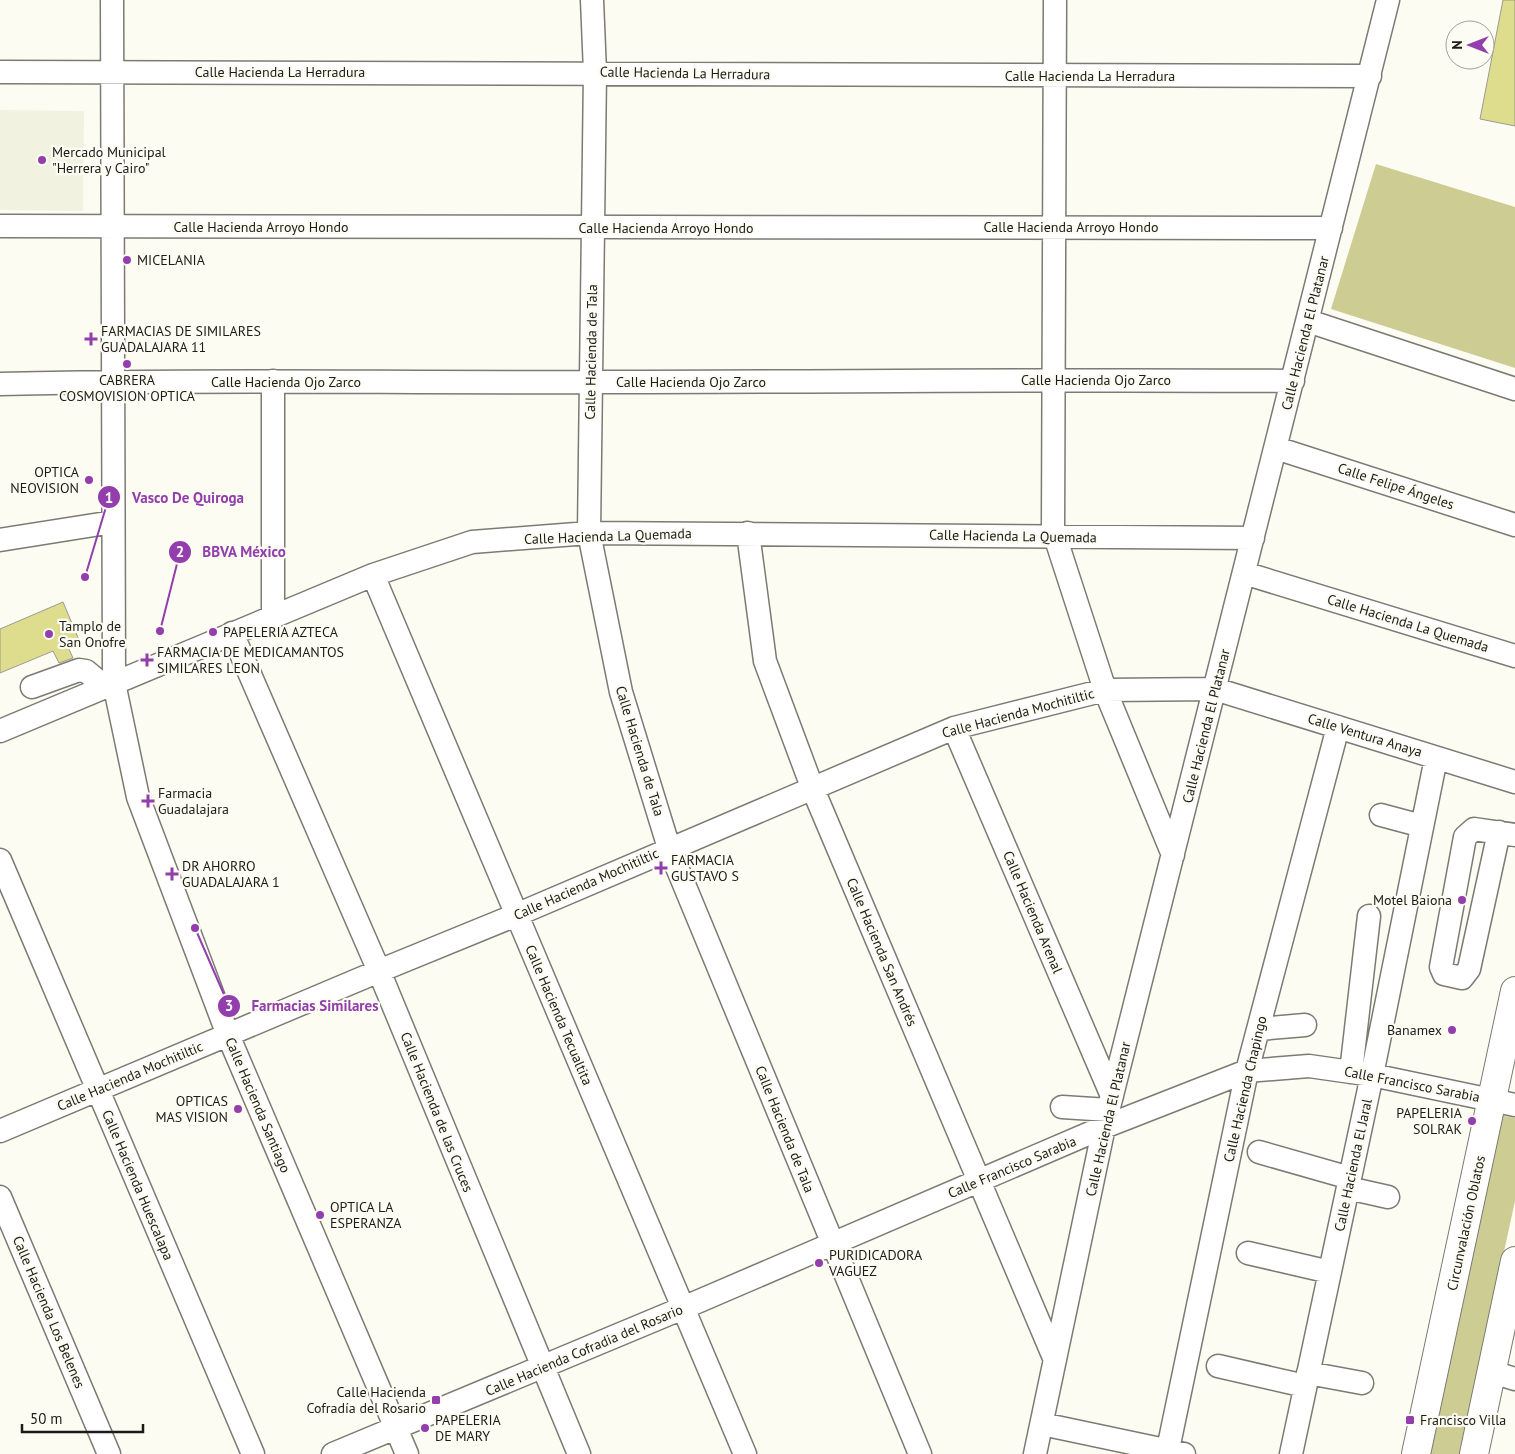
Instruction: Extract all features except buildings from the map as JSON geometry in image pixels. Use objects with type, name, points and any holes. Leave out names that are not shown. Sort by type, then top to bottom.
[{"type":"main road","name":"Circunvalación Oblatos","points":[[1416,1454],[1503,1102],[1515,991]]},
{"type":"main road","points":[[1474,1454],[1503,1376],[1515,1261]]},
{"type":"street","name":"Calle Hacienda Santiago","points":[[112,0],[113,522],[110,685],[138,797],[228,1035],[407,1454]]},
{"type":"street","name":"Calle Hacienda de Tala","points":[[592,0],[594,72],[590,534],[621,692],[669,848],[920,1454]]},
{"type":"street","points":[[1055,0],[1054,530],[1105,690],[1173,855]]},
{"type":"street","name":"Calle Hacienda El Platanar","points":[[1035,1454],[1108,1111],[1388,0]]},
{"type":"street","name":"Calle Hacienda La Herradura","points":[[0,72],[594,72],[1054,77],[1370,76]]},
{"type":"street","name":"Calle Hacienda Arroyo Hondo","points":[[0,226],[1331,228]]},
{"type":"street","points":[[1308,322],[1515,389]]},
{"type":"street","name":"Calle Hacienda Ojo Zarco","points":[[0,384],[112,381],[590,382],[1054,379],[1293,381]]},
{"type":"street","points":[[273,381],[273,616]]},
{"type":"street","name":"Calle Felipe Ángeles","points":[[1276,448],[1515,525]]},
{"type":"street","points":[[0,540],[113,522]]},
{"type":"street","name":"Calle Hacienda La Quemada","points":[[0,731],[373,575],[472,542],[590,534],[1253,538]]},
{"type":"street","name":"Calle Hacienda San Andrés","points":[[748,534],[765,661],[812,787],[1055,1360]]},
{"type":"street","name":"Calle Hacienda La Quemada","points":[[1244,573],[1515,656]]},
{"type":"street","name":"Calle Hacienda Tecualtita","points":[[373,575],[745,1454]]},
{"type":"street","name":"Calle Hacienda de las Cruces","points":[[232,633],[379,971],[579,1454]]},
{"type":"street","points":[[32,687],[82,670],[110,685]]},
{"type":"street","name":"Calle Hacienda Mochitiltic","points":[[0,1131],[516,915],[669,848],[954,728],[1105,690],[1215,689]]},
{"type":"street","name":"Calle Ventura Anaya","points":[[1215,689],[1515,782]]},
{"type":"street","name":"Calle Hacienda Chapingo","points":[[1173,1453],[1247,1071],[1338,727]]},
{"type":"street","name":"Calle Hacienda Arenal","points":[[954,728],[1108,1111]]},
{"type":"street","name":"Calle Hacienda El Jaral","points":[[1291,1454],[1349,1183],[1362,1074],[1422,826],[1436,758]]},
{"type":"street","points":[[1381,815],[1422,826]]},
{"type":"street","points":[[1474,829],[1507,834],[1469,969],[1462,978],[1444,974],[1441,967],[1465,837],[1474,829]]},
{"type":"street","name":"Calle Hacienda Huescalapa","points":[[0,860],[253,1454]]},
{"type":"street","points":[[1362,1074],[1369,916]]},
{"type":"street","points":[[1259,1029],[1305,1025]]},
{"type":"street","name":"Calle Francisco Sarabia","points":[[832,1243],[979,1181],[1108,1111],[1247,1071],[1309,1066],[1362,1074],[1503,1102]]},
{"type":"street","points":[[1062,1107],[1108,1111]]},
{"type":"street","points":[[1259,1152],[1388,1197]]},
{"type":"street","name":"Calle Hacienda Los Belenes","points":[[0,1197],[109,1454]]},
{"type":"street","name":"Calle Hacienda Cofradia del Rosario","points":[[334,1454],[683,1308],[832,1243]]},
{"type":"street","points":[[1248,1253],[1330,1272]]},
{"type":"street","points":[[1218,1366],[1307,1380],[1362,1384]]},
{"type":"street","points":[[1042,1424],[1173,1453]]},
{"type":"shaded area","name":"Mercado Municipal \"Herrera y Cairo\"","points":[[0,110],[84,111],[83,211],[0,210]]},
{"type":"shaded area","points":[[1376,164],[1515,207],[1515,368],[1331,309]]},
{"type":"shaded area","points":[[1499,1115],[1515,1118],[1515,1201],[1460,1454],[1424,1454]]},
{"type":"place","name":"Mercado Municipal \"Herrera y Cairo\"","points":[[42,160]]},
{"type":"place","name":"MICELANIA","points":[[127,260]]},
{"type":"place","name":"FARMACIAS DE SIMILARES GUADALAJARA 11","points":[[91,339]]},
{"type":"place","name":"CABRERA COSMOVISION OPTICA","points":[[127,364]]},
{"type":"place","name":"OPTICA NEOVISION","points":[[89,480]]},
{"type":"place","name":"Vasco De Quiroga","points":[[85,577]]},
{"type":"place","name":"BBVA México","points":[[160,631]]},
{"type":"place","name":"PAPELERIA AZTECA","points":[[213,632]]},
{"type":"place","name":"Tamplo de San Onofre","points":[[49,634]]},
{"type":"place","name":"FARMACIA DE MEDICAMANTOS SIMILARES LEON","points":[[147,660]]},
{"type":"place","name":"Farmacia Guadalajara","points":[[148,801]]},
{"type":"place","name":"FARMACIA GUSTAVO S","points":[[661,868]]},
{"type":"place","name":"DR AHORRO GUADALAJARA 1","points":[[172,874]]},
{"type":"place","name":"Motel Baiona","points":[[1462,900]]},
{"type":"place","name":"Farmacias Similares","points":[[195,928]]},
{"type":"place","name":"Banamex","points":[[1452,1030]]},
{"type":"place","name":"OPTICAS MAS VISION","points":[[238,1109]]},
{"type":"place","name":"PAPELERIA SOLRAK","points":[[1472,1121]]},
{"type":"place","name":"OPTICA LA ESPERANZA","points":[[320,1215]]},
{"type":"place","name":"PURIDICADORA VAGUEZ","points":[[819,1263]]},
{"type":"place","name":"Calle Hacienda Cofradía del Rosario","points":[[436,1400]]},
{"type":"place","name":"Francisco Villa","points":[[1410,1420]]},
{"type":"place","name":"PAPELERIA DE MARY","points":[[425,1428]]}]
